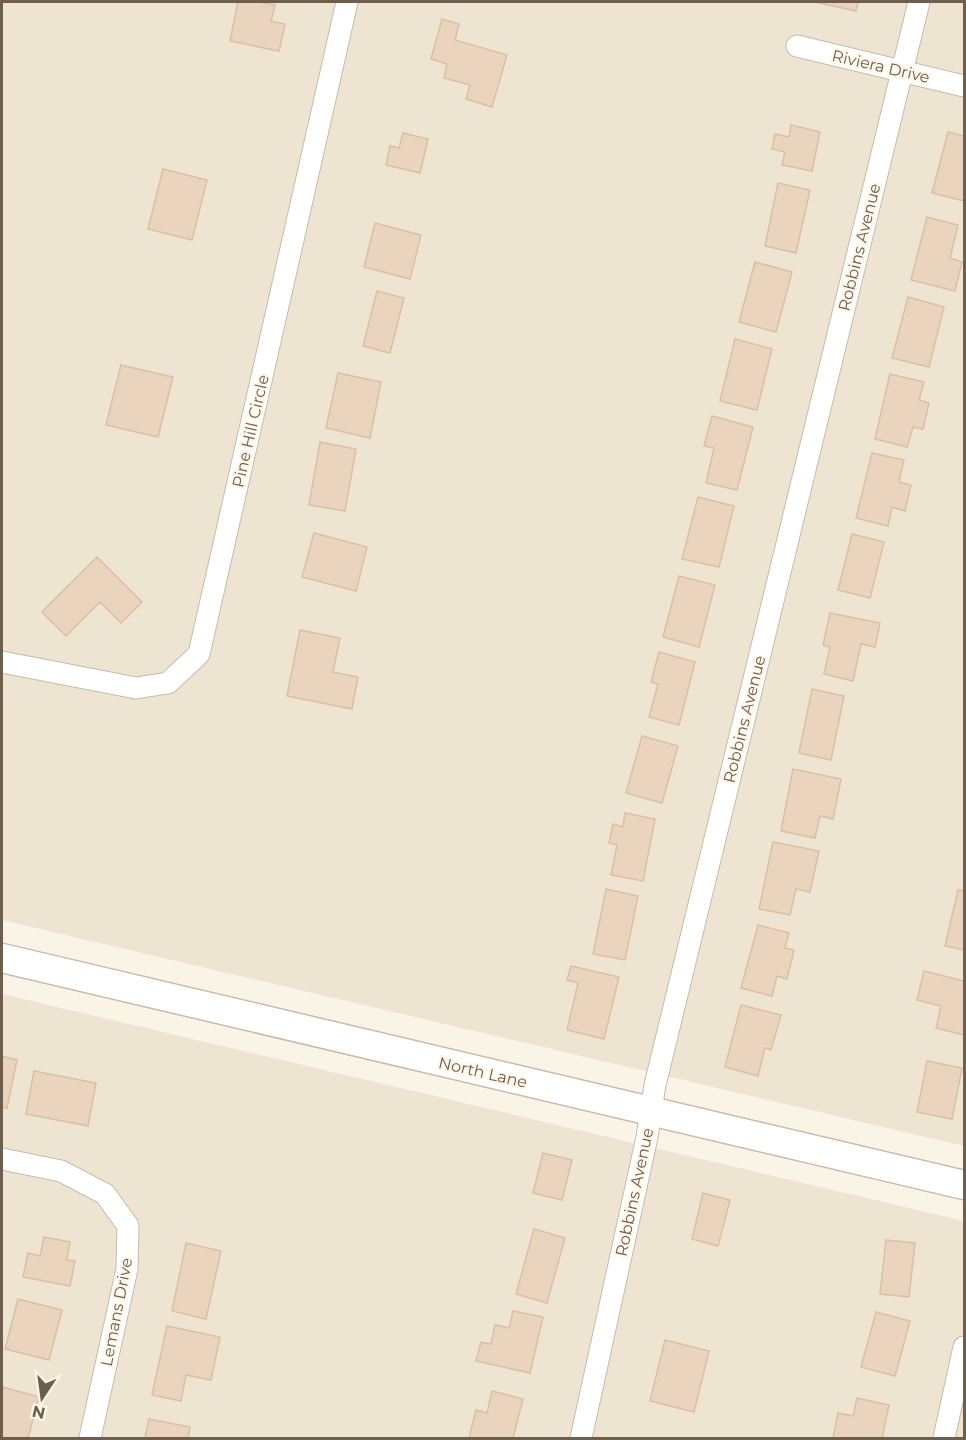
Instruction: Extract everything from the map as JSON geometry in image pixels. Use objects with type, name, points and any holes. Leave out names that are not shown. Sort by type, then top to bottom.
[{"type":"street","name":"Pine Hill Circle","points":[[2,662],[136,688],[168,683],[199,654],[347,2]]},
{"type":"street","name":"Robbins Avenue","points":[[580,1438],[647,1137],[655,1085],[919,2]]},
{"type":"street","name":"Riviera Drive","points":[[797,46],[964,86]]},
{"type":"street","name":"North Lane","points":[[2,958],[964,1185]]},
{"type":"street","name":"Lemans Drive","points":[[2,1159],[61,1172],[105,1194],[128,1226],[127,1269],[90,1438]]},
{"type":"street","points":[[944,1438],[964,1347]]},
{"type":"shaded area","points":[[2,2],[964,2],[964,1146],[2,920]]},
{"type":"shaded area","points":[[2,994],[964,1221],[964,1438],[2,1438]]},
{"type":"building","points":[[238,2],[275,5],[271,21],[285,24],[279,51],[230,41]]},
{"type":"building","points":[[815,2],[858,2],[856,11]]},
{"type":"building","points":[[442,19],[459,24],[455,40],[507,55],[492,107],[466,99],[470,85],[444,78],[447,64],[431,59]]},
{"type":"building","points":[[791,125],[820,132],[812,171],[782,165],[785,152],[772,149],[775,134],[789,137]]},
{"type":"building","points":[[948,132],[964,136],[964,201],[932,193]]},
{"type":"building","points":[[403,133],[428,139],[420,173],[386,165],[390,146],[399,148]]},
{"type":"building","points":[[163,169],[207,180],[192,240],[148,229]]},
{"type":"building","points":[[778,183],[810,190],[796,253],[765,246]]},
{"type":"building","points":[[927,217],[958,225],[950,258],[962,262],[955,291],[911,280]]},
{"type":"building","points":[[375,223],[421,235],[410,279],[364,267]]},
{"type":"building","points":[[755,262],[792,272],[776,332],[739,322]]},
{"type":"building","points":[[377,291],[404,298],[390,353],[363,346]]},
{"type":"building","points":[[908,297],[944,307],[929,367],[892,358]]},
{"type":"building","points":[[735,339],[772,349],[757,410],[720,401]]},
{"type":"building","points":[[121,365],[173,377],[158,437],[106,425]]},
{"type":"building","points":[[338,373],[381,382],[370,438],[326,428]]},
{"type":"building","points":[[890,374],[924,382],[919,400],[929,403],[923,429],[913,427],[907,447],[875,439]]},
{"type":"building","points":[[712,416],[753,427],[737,490],[706,483],[714,448],[704,446]]},
{"type":"building","points":[[320,442],[356,449],[345,511],[309,505]]},
{"type":"building","points":[[872,453],[904,460],[899,482],[911,485],[905,511],[892,507],[888,526],[856,518]]},
{"type":"building","points":[[698,497],[734,506],[719,567],[682,559]]},
{"type":"building","points":[[314,533],[367,547],[356,591],[302,577]]},
{"type":"building","points":[[852,534],[884,542],[870,598],[838,590]]},
{"type":"building","points":[[97,557],[142,602],[121,623],[100,602],[66,636],[42,612]]},
{"type":"building","points":[[679,576],[715,585],[699,647],[663,637]]},
{"type":"building","points":[[830,613],[880,623],[875,647],[861,644],[853,681],[824,674],[830,647],[823,645]]},
{"type":"building","points":[[300,630],[340,638],[333,672],[358,677],[352,709],[287,696]]},
{"type":"building","points":[[659,652],[695,662],[679,725],[649,717],[658,684],[651,682]]},
{"type":"building","points":[[812,689],[844,696],[831,760],[799,753]]},
{"type":"building","points":[[642,736],[678,746],[662,803],[626,793]]},
{"type":"building","points":[[793,769],[841,779],[833,819],[820,816],[815,838],[781,831]]},
{"type":"building","points":[[625,813],[655,819],[643,881],[611,875],[617,845],[609,843],[613,824],[623,827]]},
{"type":"building","points":[[773,842],[819,851],[810,892],[796,889],[790,915],[759,909]]},
{"type":"building","points":[[606,889],[638,896],[625,960],[593,954]]},
{"type":"building","points":[[958,890],[964,891],[964,950],[945,946]]},
{"type":"building","points":[[758,925],[789,933],[785,948],[794,950],[787,979],[777,976],[772,996],[741,988]]},
{"type":"building","points":[[571,966],[619,977],[604,1039],[567,1030],[578,983],[567,980]]},
{"type":"building","points":[[924,971],[964,981],[964,1035],[936,1028],[941,1006],[917,1000]]},
{"type":"building","points":[[741,1005],[781,1015],[771,1050],[765,1048],[758,1076],[725,1067]]},
{"type":"building","points":[[2,1056],[17,1060],[7,1108],[2,1107]]},
{"type":"building","points":[[927,1061],[962,1068],[952,1119],[917,1112]]},
{"type":"building","points":[[34,1071],[96,1083],[88,1126],[26,1114]]},
{"type":"building","points":[[543,1153],[572,1160],[562,1200],[533,1193]]},
{"type":"building","points":[[703,1193],[730,1200],[718,1246],[692,1239]]},
{"type":"building","points":[[534,1229],[565,1238],[547,1303],[516,1294]]},
{"type":"building","points":[[44,1237],[70,1242],[67,1260],[75,1261],[70,1286],[23,1277],[28,1253],[40,1256]]},
{"type":"building","points":[[886,1240],[915,1243],[909,1297],[880,1294]]},
{"type":"building","points":[[186,1243],[221,1251],[206,1319],[172,1311]]},
{"type":"building","points":[[18,1299],[62,1310],[49,1360],[5,1349]]},
{"type":"building","points":[[513,1311],[543,1317],[530,1373],[476,1361],[481,1342],[491,1344],[495,1325],[509,1328]]},
{"type":"building","points":[[876,1312],[910,1321],[895,1376],[861,1367]]},
{"type":"building","points":[[167,1326],[220,1337],[211,1380],[186,1375],[181,1401],[152,1395]]},
{"type":"building","points":[[665,1340],[709,1351],[694,1412],[650,1401]]},
{"type":"building","points":[[2,1387],[39,1397],[28,1438],[2,1438]]},
{"type":"building","points":[[492,1391],[523,1399],[513,1438],[469,1438],[476,1410],[487,1413]]},
{"type":"building","points":[[857,1398],[889,1405],[882,1438],[833,1438],[838,1413],[853,1416]]},
{"type":"building","points":[[149,1419],[190,1427],[188,1438],[145,1438]]}]
